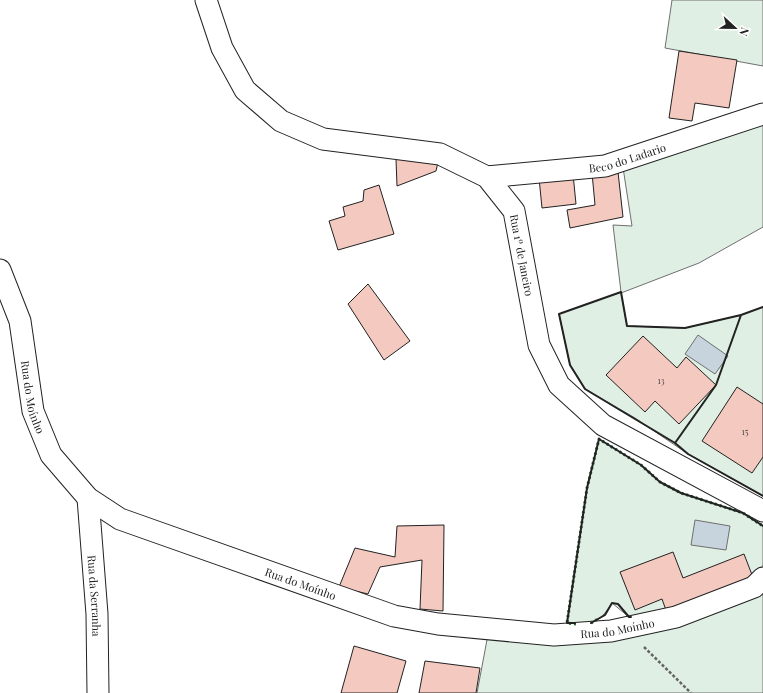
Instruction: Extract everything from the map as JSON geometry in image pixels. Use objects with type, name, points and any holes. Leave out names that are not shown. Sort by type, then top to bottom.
[{"type":"street","name":"Rua 1º de Janeiro","points":[[206,0],[222,48],[245,90],[282,121],[323,139],[440,154],[487,177],[514,211],[539,345],[558,385],[603,425],[763,511]]},
{"type":"street","name":"Beco do Ladario","points":[[487,177],[605,166],[763,114]]},
{"type":"street","name":"Rua do Moínho","points":[[0,270],[20,321],[33,411],[51,455],[88,498],[120,519],[394,616],[438,624],[554,635],[612,631],[676,617],[754,587],[763,578]]},
{"type":"street","name":"Rua da Serranha","points":[[88,498],[97,614],[98,693]]},
{"type":"path","points":[[626,628],[660,664],[691,693]]},
{"type":"green space","points":[[672,0],[763,0],[763,66],[665,48]]},
{"type":"green space","points":[[763,114],[763,227],[699,263],[621,293],[627,326],[685,328],[741,315],[763,307],[763,496],[688,454],[635,418],[585,389],[570,365],[559,314],[621,292],[613,225],[632,226],[622,161]]},
{"type":"green space","points":[[599,439],[641,465],[660,482],[681,493],[743,513],[763,526],[763,565],[754,580],[667,613],[629,617],[612,603],[603,615],[594,622],[582,624],[567,623],[587,488]]},
{"type":"green space","points":[[763,578],[763,693],[477,693],[489,629],[611,631]]},
{"type":"shaded area","points":[[698,335],[728,356],[715,374],[685,354]]},
{"type":"shaded area","points":[[695,520],[730,526],[726,550],[691,545]]},
{"type":"building","points":[[679,51],[737,60],[729,108],[695,103],[692,121],[669,118]]},
{"type":"building","points":[[396,159],[438,162],[436,171],[397,186]]},
{"type":"building","points":[[618,172],[623,217],[570,228],[567,210],[595,205],[592,173]]},
{"type":"building","points":[[573,174],[576,204],[542,208],[539,178]]},
{"type":"building","points":[[379,185],[394,234],[338,250],[329,221],[345,216],[343,207],[363,201],[364,190]]},
{"type":"building","points":[[368,284],[410,341],[384,360],[348,304]]},
{"type":"building","points":[[643,336],[677,368],[686,357],[716,385],[679,424],[655,401],[645,412],[606,375]]},
{"type":"building","points":[[737,387],[763,404],[763,457],[752,473],[702,441]]},
{"type":"building","points":[[444,525],[443,611],[420,609],[422,560],[380,567],[368,594],[339,587],[355,548],[395,557],[397,526]]},
{"type":"building","points":[[673,552],[683,578],[744,554],[754,580],[667,613],[662,599],[635,610],[620,572]]},
{"type":"building","points":[[354,646],[406,661],[397,693],[341,693]]},
{"type":"building","points":[[425,661],[480,668],[476,693],[419,693]]},
{"type":"hedge","points":[[576,624],[567,623],[587,488],[599,439],[641,465],[660,482],[681,493],[743,513],[763,526]]},
{"type":"hedge","points":[[591,623],[598,619]]},
{"type":"wall","points":[[621,292],[627,326],[685,328],[741,315],[716,385],[675,443],[585,389],[570,365],[559,314],[621,292]]},
{"type":"wall","points":[[741,315],[763,307]]},
{"type":"wall","points":[[575,623],[567,623],[587,488],[599,439],[641,465],[660,482],[681,493],[743,513],[763,526]]},
{"type":"wall","points":[[675,443],[688,454],[763,496]]},
{"type":"wall","points":[[591,623],[605,615],[612,603],[618,604],[629,617],[631,617]]}]
